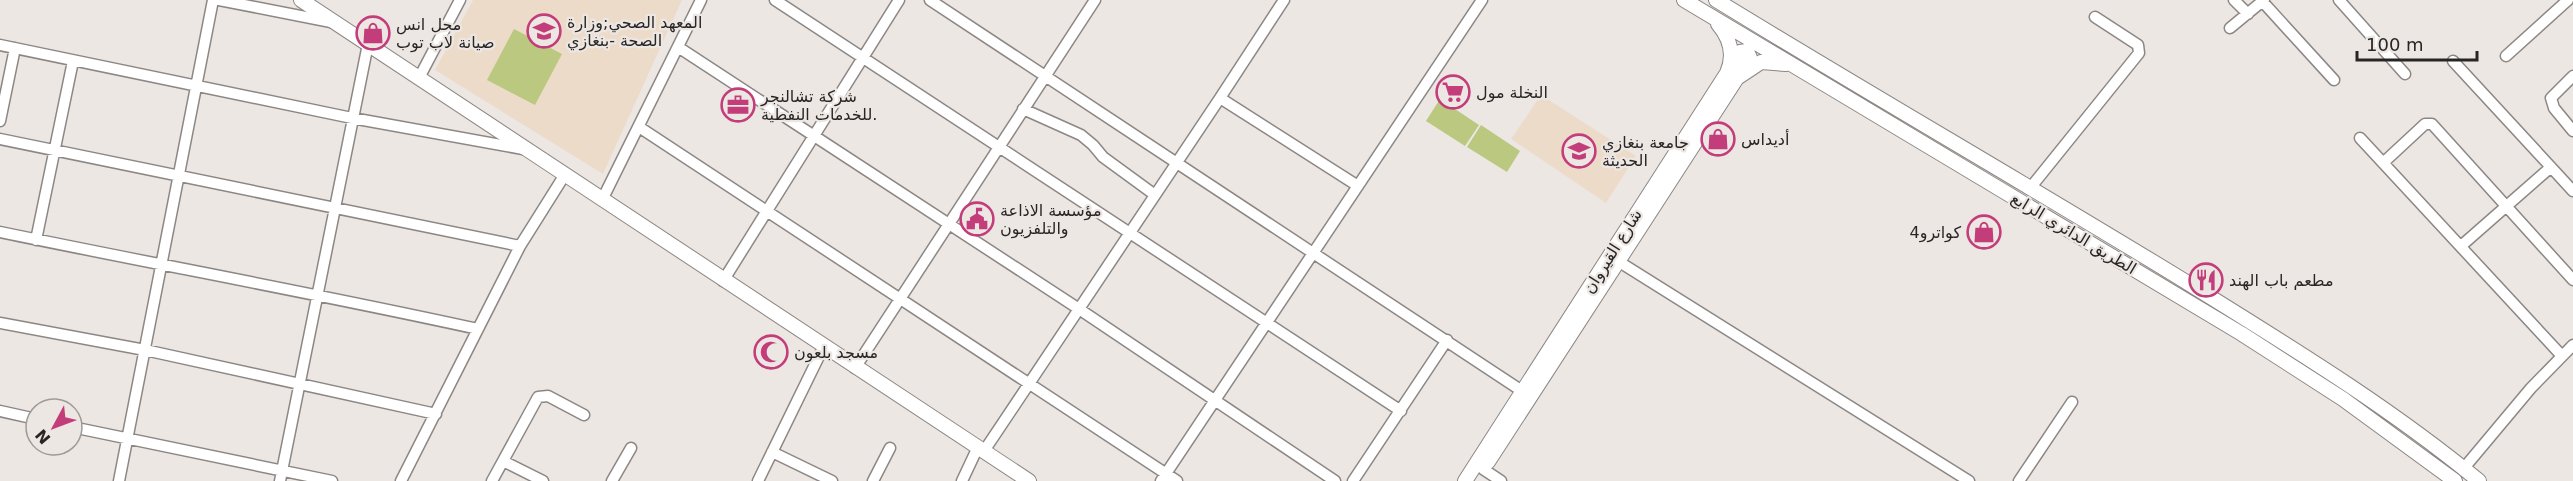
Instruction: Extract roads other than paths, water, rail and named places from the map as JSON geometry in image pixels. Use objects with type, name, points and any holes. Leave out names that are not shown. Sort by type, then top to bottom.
[{"type":"main road","points":[[301,0],[564,176],[1029,481]]},
{"type":"main road","name":"الطريق الدائري الرابع","points":[[1684,0],[2242,334],[2354,407],[2455,481]]},
{"type":"main road","name":"الطريق الدائري الرابع","points":[[1716,0],[1731,4],[2301,353],[2479,481]]},
{"type":"main road","points":[[1713,18],[1729,43],[1733,73]]},
{"type":"main road","name":"شارع القيروان","points":[[1480,475],[1733,73],[1761,62],[1795,66]]},
{"type":"main road","name":"شارع القيروان","points":[[1465,481],[1522,391],[1614,259]]},
{"type":"main road","points":[[2354,407],[2356,398],[2361,394]]},
{"type":"street","points":[[119,481],[213,0]]},
{"type":"street","points":[[219,0],[336,23]]},
{"type":"street","points":[[419,78],[460,0]]},
{"type":"street","points":[[602,200],[701,0]]},
{"type":"street","points":[[775,0],[1401,411]]},
{"type":"street","points":[[723,281],[899,0]]},
{"type":"street","points":[[930,0],[1522,391]]},
{"type":"street","points":[[855,368],[1095,0]]},
{"type":"street","points":[[962,481],[981,449],[1130,234],[1284,0]]},
{"type":"street","points":[[1163,477],[1482,0]]},
{"type":"street","points":[[2234,0],[2248,14]]},
{"type":"street","points":[[2338,0],[2405,74]]},
{"type":"street","points":[[2506,56],[2568,0]]},
{"type":"street","points":[[2230,28],[2263,1],[2334,80]]},
{"type":"street","points":[[2031,187],[2139,53],[2138,45],[2095,17]]},
{"type":"street","points":[[280,481],[368,44]]},
{"type":"street","points":[[0,45],[352,118],[524,149]]},
{"type":"street","points":[[678,47],[1079,309],[1335,481]]},
{"type":"street","points":[[0,121],[15,48]]},
{"type":"street","points":[[36,240],[73,60]]},
{"type":"street","points":[[2453,61],[2573,192]]},
{"type":"street","points":[[2573,76],[2551,98],[2554,108],[2573,131]]},
{"type":"street","points":[[1220,98],[1358,186]]},
{"type":"street","points":[[1023,110],[1070,133],[1081,135],[1103,158],[1155,195]]},
{"type":"street","points":[[2383,163],[2425,124],[2432,124],[2573,280]]},
{"type":"street","points":[[639,127],[901,298],[1163,477],[1177,481]]},
{"type":"street","points":[[2360,138],[2562,356]]},
{"type":"street","points":[[0,139],[520,246]]},
{"type":"street","points":[[2461,246],[2551,167]]},
{"type":"street","points":[[401,481],[520,246],[564,176]]},
{"type":"street","points":[[0,232],[161,267],[318,294],[478,329]]},
{"type":"street","points":[[1614,259],[1969,481]]},
{"type":"street","points":[[0,323],[145,351],[436,414]]},
{"type":"street","points":[[1353,481],[1447,340]]},
{"type":"street","points":[[2463,468],[2573,345]]},
{"type":"street","points":[[758,481],[824,346]]},
{"type":"street","points":[[492,481],[538,397],[548,396],[584,415]]},
{"type":"street","points":[[2019,481],[2072,402]]},
{"type":"street","points":[[0,411],[24,416]]},
{"type":"street","points":[[84,429],[332,481]]},
{"type":"street","points":[[612,481],[631,448]]},
{"type":"street","points":[[873,481],[890,448]]},
{"type":"street","points":[[772,452],[832,481]]},
{"type":"street","points":[[503,461],[543,481]]},
{"type":"street","points":[[1480,475],[1501,481]]},
{"type":"place","name":"المعهد الصحي;وزارة الصحة -بنغازي","points":[[544,31]]},
{"type":"place","name":"محل انس صيانة لاب توب","points":[[373,33]]},
{"type":"place","name":"النخلة مول","points":[[1453,92]]},
{"type":"place","name":"شركة تشالنجر للخدمات النفطية.","points":[[738,105]]},
{"type":"place","name":"أديداس","points":[[1718,139]]},
{"type":"place","name":"جامعة بنغازي الحديثة","points":[[1579,151]]},
{"type":"place","name":"مؤسسة الاذاعة والتلفزيون","points":[[977,219]]},
{"type":"place","name":"كواترو4","points":[[1984,232]]},
{"type":"place","name":"مطعم باب الهند","points":[[2206,280]]},
{"type":"place","name":"مسجد بلعون","points":[[771,352]]}]
